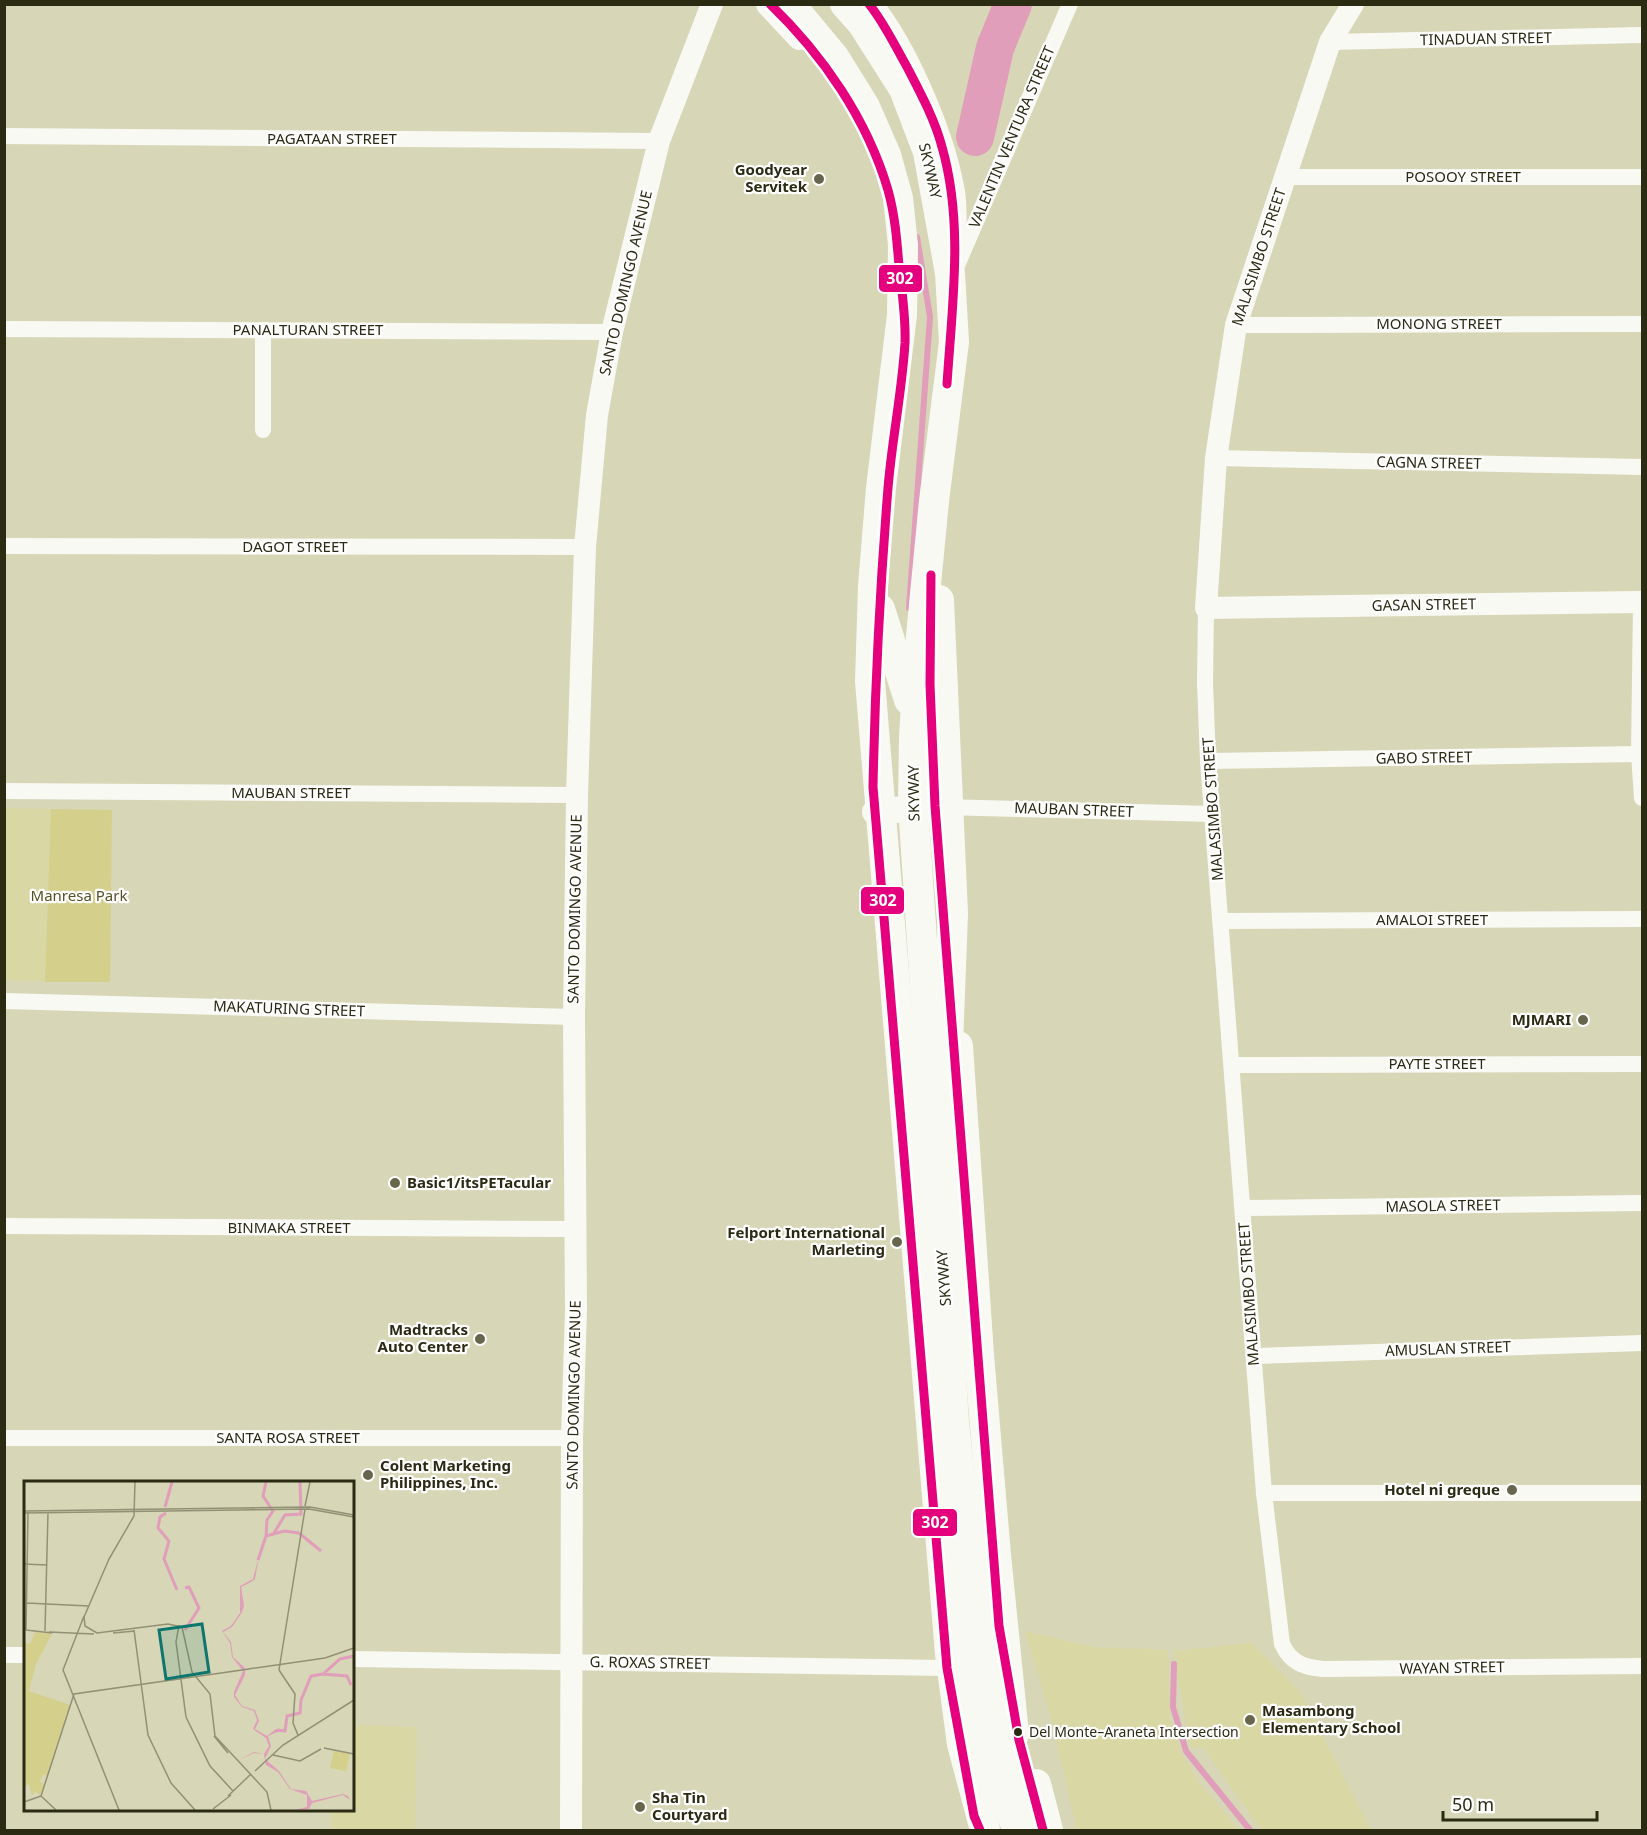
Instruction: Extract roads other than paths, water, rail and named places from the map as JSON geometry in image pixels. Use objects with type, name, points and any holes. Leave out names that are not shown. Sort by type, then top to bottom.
[{"type":"highway","name":"SKYWAY","points":[[790,4],[834,57],[865,107],[886,155],[898,198],[903,245],[902,315],[881,488],[873,586],[870,681],[950,1654],[962,1744],[980,1826]]},
{"type":"highway","name":"SKYWAY","points":[[845,4],[862,22],[904,89],[928,152],[948,262],[954,342],[934,501],[917,680],[913,817],[954,1422],[986,1737],[989,1760],[1018,1830]]},
{"type":"highway","name":"SKYWAY","points":[[934,501],[953,914],[970,1070],[1012,1635],[1031,1765],[1048,1830]]},
{"type":"highway","name":"SKYWAY","points":[[873,586],[935,784],[943,828],[979,1355],[995,1543],[1019,1787],[1029,1830]]},
{"type":"highway","name":"SKYWAY","points":[[953,914],[947,1070],[971,1433],[991,1648],[1003,1731],[1036,1830]]},
{"type":"main road","name":"SANTO DOMINGO AVENUE","points":[[571,1830],[572,1437],[576,1310],[574,1017],[577,795],[585,547],[597,415],[612,332],[660,141],[712,4]]},
{"type":"main road","points":[[769,4],[830,70],[851,108],[888,191],[897,248],[905,320],[899,407],[888,484],[876,686],[873,787],[904,809],[999,1626],[1019,1740],[1043,1830]]},
{"type":"main road","points":[[869,4],[881,19],[902,58],[942,145],[952,189],[955,270],[932,545],[930,684],[904,809],[947,1668],[980,1826],[1008,1830]]},
{"type":"main road","name":"MALASIMBO STREET","points":[[1206,608],[1216,459],[1236,325],[1330,42],[1353,4]]},
{"type":"main road","name":"GASAN STREET","points":[[1206,608],[1642,596]]},
{"type":"street","name":"VALENTIN VENTURA STREET","points":[[955,270],[1070,4]]},
{"type":"street","name":"TINADUAN STREET","points":[[1330,42],[1642,35]]},
{"type":"street","name":"PAGATAAN STREET","points":[[4,136],[660,141]]},
{"type":"street","name":"POSOOY STREET","points":[[1284,177],[1642,177]]},
{"type":"street","name":"MONONG STREET","points":[[1236,325],[1642,324]]},
{"type":"street","name":"PANALTURAN STREET","points":[[4,328],[612,332]]},
{"type":"street","points":[[263,330],[263,430]]},
{"type":"street","name":"CAGNA STREET","points":[[1216,459],[1642,467]]},
{"type":"street","name":"DAGOT STREET","points":[[4,546],[585,547]]},
{"type":"street","points":[[1642,596],[1639,754],[1642,798]]},
{"type":"street","name":"MALASIMBO STREET","points":[[1206,608],[1205,682],[1208,761],[1264,1493],[1280,1635]]},
{"type":"street","name":"GABO STREET","points":[[1208,761],[1639,754]]},
{"type":"street","name":"MAUBAN STREET","points":[[4,791],[577,795]]},
{"type":"street","name":"MAUBAN STREET","points":[[904,809],[1213,814]]},
{"type":"street","name":"AMALOI STREET","points":[[1221,921],[1642,919]]},
{"type":"street","name":"MAKATURING STREET","points":[[4,1001],[574,1017]]},
{"type":"street","name":"PAYTE STREET","points":[[1233,1065],[1642,1064]]},
{"type":"street","name":"MASOLA STREET","points":[[1243,1208],[1642,1203]]},
{"type":"street","name":"BINMAKA STREET","points":[[4,1226],[574,1229]]},
{"type":"street","name":"AMUSLAN STREET","points":[[1254,1356],[1642,1343]]},
{"type":"street","name":"SANTA ROSA STREET","points":[[4,1438],[572,1437]]},
{"type":"street","points":[[1264,1493],[1642,1493]]},
{"type":"street","name":"WAYAN STREET","points":[[1280,1635],[1284,1649],[1291,1659],[1298,1664],[1323,1669],[1642,1666]]},
{"type":"street","points":[[4,1655],[24,1655]]},
{"type":"street","name":"G. ROXAS STREET","points":[[354,1659],[947,1668]]},
{"type":"waterway","points":[[975,137],[995,48],[1013,4]]},
{"type":"waterway","points":[[909,608],[930,317],[917,237]]},
{"type":"waterway","points":[[1174,1664],[1173,1707],[1186,1751],[1250,1830]]},
{"type":"place","name":"Goodyear Servitek","points":[[819,179]]},
{"type":"place","name":"MJMARI","points":[[1583,1020]]},
{"type":"place","name":"Basic1/itsPETacular","points":[[395,1183]]},
{"type":"place","name":"Felport International Marleting","points":[[897,1242]]},
{"type":"place","name":"Madtracks Auto Center","points":[[480,1339]]},
{"type":"place","name":"Colent Marketing Philippines, Inc.","points":[[368,1475]]},
{"type":"place","name":"Hotel ni greque","points":[[1512,1490]]},
{"type":"place","name":"Masambong Elementary School","points":[[1250,1720]]},
{"type":"place","name":"Del Monte–Araneta Intersection","points":[[1018,1732]]},
{"type":"place","name":"Sha Tin Courtyard","points":[[640,1807]]},
{"type":"park label","name":"Manresa Park","points":[[79,896]]}]
